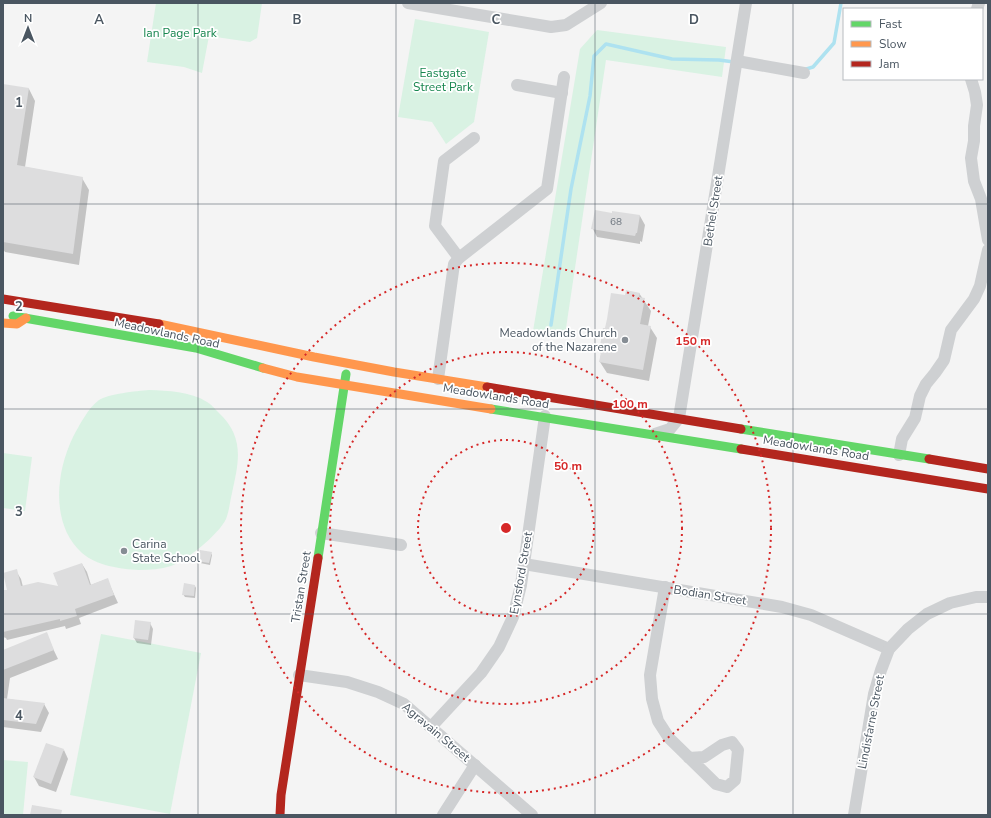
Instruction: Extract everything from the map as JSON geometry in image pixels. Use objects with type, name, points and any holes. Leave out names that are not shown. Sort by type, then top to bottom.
[{"type":"main road","name":"Meadowlands Road","points":[[3,299],[177,327],[348,364],[988,469]]},
{"type":"main road","name":"Meadowlands Road","points":[[3,314],[196,348],[274,372],[297,377],[344,383],[988,489]]},
{"type":"main road","points":[[3,323],[17,324],[26,318]]},
{"type":"main road","name":"Tristan Street","points":[[280,815],[281,795],[299,675],[348,364]]},
{"type":"street","points":[[408,3],[551,27],[566,25],[601,3]]},
{"type":"street","name":"Bethel Street","points":[[679,418],[746,3]]},
{"type":"street","points":[[738,56],[804,73]]},
{"type":"street","points":[[438,379],[454,264],[459,258],[547,189],[564,77]]},
{"type":"street","points":[[971,80],[977,105],[971,158],[974,182],[981,199],[988,240]]},
{"type":"street","points":[[517,84],[562,92]]},
{"type":"street","points":[[459,258],[435,226],[444,161],[474,138]]},
{"type":"street","points":[[899,455],[902,439],[915,418],[920,396],[926,384],[944,360],[951,330],[974,299],[980,286],[988,250]]},
{"type":"street","name":"Eynsford Street","points":[[431,727],[481,673],[499,647],[513,618],[521,585],[545,416]]},
{"type":"street","points":[[655,434],[670,429],[679,418],[688,432],[752,444],[788,456]]},
{"type":"street","points":[[321,533],[401,545]]},
{"type":"street","name":"Bodian Street","points":[[524,564],[782,607],[811,615],[889,649]]},
{"type":"street","points":[[665,587],[650,675],[652,699],[658,722],[669,738],[689,758]]},
{"type":"street","name":"Lindisfarne Street","points":[[854,815],[874,694],[880,670],[889,649],[908,629],[927,614],[950,603],[976,597],[988,597]]},
{"type":"street","name":"Agravain Street","points":[[299,675],[347,682],[378,692],[404,704],[532,815]]},
{"type":"street","points":[[443,815],[475,765]]},
{"type":"green space","name":"Ian Page Park","points":[[156,3],[262,3],[257,38],[250,42],[209,36],[202,73],[184,67],[147,62]]},
{"type":"green space","name":"Eastgate Street Park","points":[[415,19],[489,32],[474,122],[446,144],[432,122],[398,117]]},
{"type":"green space","points":[[597,30],[726,47],[722,77],[606,60],[565,335],[533,331],[580,49]]},
{"type":"green space","points":[[149,390],[171,391],[186,394],[200,398],[211,405],[227,421],[233,431],[238,450],[237,470],[226,519],[217,532],[202,546],[178,563],[171,566],[139,570],[117,568],[102,564],[88,557],[82,553],[72,541],[65,528],[61,513],[59,497],[60,481],[67,451],[73,437],[84,417],[95,403],[109,396]]},
{"type":"green space","points":[[3,453],[32,457],[25,511],[3,508]]},
{"type":"green space","points":[[101,634],[201,653],[170,814],[70,795]]},
{"type":"green space","points":[[3,760],[28,762],[23,815],[3,815]]},
{"type":"building","points":[[3,84],[29,88],[17,165],[83,177],[73,254],[3,242]]},
{"type":"building","points":[[595,210],[640,215],[637,233],[635,236],[591,229]]},
{"type":"building","name":"Meadowlands Church of the Nazarene","points":[[626,290],[640,293],[639,297],[645,298],[640,324],[651,326],[643,370],[599,362],[603,328],[605,328],[611,293],[625,295]]},
{"type":"building","points":[[200,550],[212,552],[209,563],[197,561]]},
{"type":"building","points":[[82,563],[90,585],[108,578],[114,595],[75,609],[77,616],[60,621],[60,619],[3,632],[3,590],[7,590],[3,573],[17,569],[21,586],[38,582],[58,586],[53,573]]},
{"type":"building","points":[[184,583],[195,585],[194,596],[182,595]]},
{"type":"building","points":[[135,620],[151,622],[148,640],[133,638]]},
{"type":"building","points":[[47,632],[54,650],[3,670],[3,650]]},
{"type":"building","points":[[3,698],[45,703],[36,724],[3,720]]},
{"type":"building","points":[[46,743],[64,749],[51,784],[33,777]]},
{"type":"building","points":[[32,805],[62,810],[61,815],[30,815]]},
{"type":"waterway","points":[[803,70],[813,67],[834,43],[841,3]]},
{"type":"waterway","points":[[551,325],[571,189],[590,96],[594,56],[606,44],[672,59],[719,60],[734,62]]},
{"type":"traffic: fast","points":[[13,316],[196,348],[263,368]]},
{"type":"traffic: fast","points":[[318,558],[346,374]]},
{"type":"traffic: fast","points":[[491,409],[741,449]]},
{"type":"traffic: fast","points":[[741,429],[929,459]]},
{"type":"traffic: slow","points":[[3,323],[17,324],[26,318]]},
{"type":"traffic: slow","points":[[159,324],[314,357],[487,387]]},
{"type":"traffic: slow","points":[[263,368],[297,377],[491,409]]},
{"type":"traffic: jam","points":[[3,299],[159,324]]},
{"type":"traffic: jam","points":[[487,387],[741,429]]},
{"type":"traffic: jam","points":[[741,449],[988,489]]},
{"type":"traffic: jam","points":[[929,459],[988,469]]},
{"type":"traffic: jam","points":[[280,815],[281,795],[318,558]]},
{"type":"place","name":"Meadowlands Church of the Nazarene","points":[[625,340]]},
{"type":"place","name":"Carina State School","points":[[124,551]]}]
